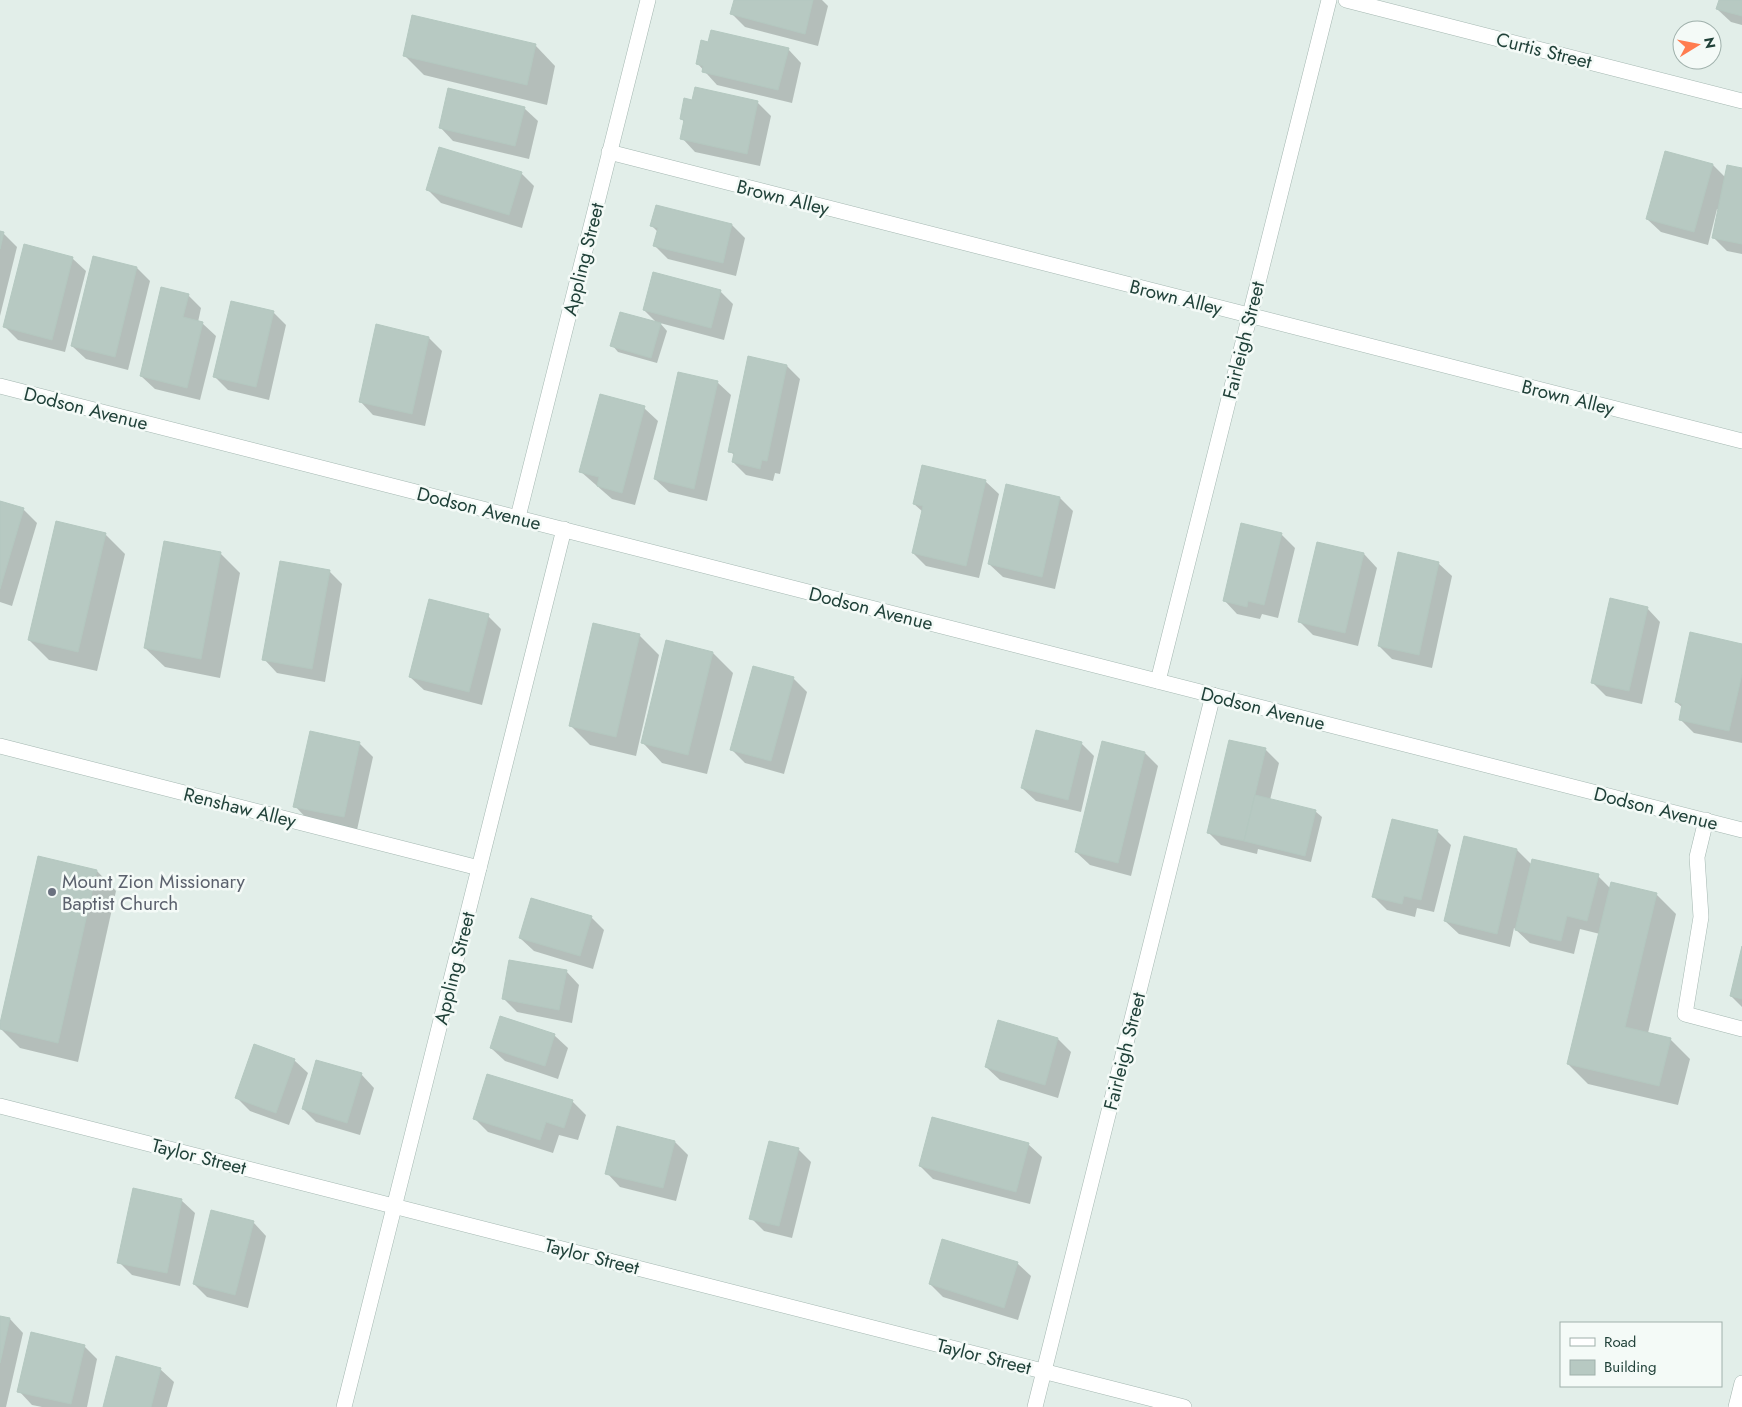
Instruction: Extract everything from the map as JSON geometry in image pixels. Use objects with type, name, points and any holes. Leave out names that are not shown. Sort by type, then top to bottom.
[{"type":"street","name":"Appling Street","points":[[518,518],[648,0]]},
{"type":"street","name":"Fairleigh Street","points":[[1158,681],[1329,0]]},
{"type":"street","name":"Curtis Street","points":[[1346,0],[1742,101]]},
{"type":"street","name":"Brown Alley","points":[[609,152],[1742,442]]},
{"type":"street","name":"Dodson Avenue","points":[[0,386],[1742,830]]},
{"type":"street","name":"Appling Street","points":[[344,1407],[564,529]]},
{"type":"street","name":"Fairleigh Street","points":[[1035,1407],[1213,695]]},
{"type":"street","name":"Renshaw Alley","points":[[0,746],[479,868]]},
{"type":"street","points":[[1706,820],[1697,857],[1701,917],[1685,1014],[1742,1029]]},
{"type":"street","name":"Taylor Street","points":[[0,1106],[1184,1407]]},
{"type":"street","points":[[1736,1407],[1742,1383]]},
{"type":"building","points":[[734,0],[813,0],[805,34],[730,14]]},
{"type":"building","points":[[1719,0],[1742,0],[1742,16],[1716,9]]},
{"type":"building","points":[[412,15],[536,44],[527,85],[403,56]]},
{"type":"building","points":[[711,30],[789,48],[778,90],[702,72],[703,66],[696,64],[701,40],[708,42]]},
{"type":"building","points":[[695,87],[758,101],[747,154],[680,139],[684,120],[680,119],[684,98],[692,100]]},
{"type":"building","points":[[448,88],[525,107],[515,146],[439,128]]},
{"type":"building","points":[[439,147],[522,172],[509,215],[426,190]]},
{"type":"building","points":[[1665,151],[1713,164],[1694,232],[1646,219]]},
{"type":"building","points":[[1727,165],[1742,168],[1742,244],[1712,238]]},
{"type":"building","points":[[656,205],[732,224],[723,263],[653,246],[658,228],[650,226]]},
{"type":"building","points":[[0,231],[4,232],[0,249]]},
{"type":"building","points":[[24,244],[73,257],[52,340],[3,327]]},
{"type":"building","points":[[93,256],[137,267],[115,357],[71,346]]},
{"type":"building","points":[[653,272],[721,290],[711,328],[643,310]]},
{"type":"building","points":[[161,287],[189,294],[183,317],[203,322],[187,388],[140,376]]},
{"type":"building","points":[[231,301],[274,311],[256,387],[213,377]]},
{"type":"building","points":[[620,312],[661,323],[651,358],[610,346]]},
{"type":"building","points":[[376,324],[429,337],[412,414],[359,402]]},
{"type":"building","points":[[748,356],[787,365],[767,461],[762,460],[760,469],[732,462],[734,453],[728,452]]},
{"type":"building","points":[[678,372],[718,381],[694,489],[654,479]]},
{"type":"building","points":[[600,394],[645,406],[622,493],[597,486],[599,477],[579,472]]},
{"type":"building","points":[[922,465],[986,480],[966,566],[912,553],[923,506],[913,504]]},
{"type":"building","points":[[1006,484],[1060,497],[1042,577],[988,564]]},
{"type":"building","points":[[0,501],[24,508],[0,589]]},
{"type":"building","points":[[56,521],[106,533],[78,652],[28,640]]},
{"type":"building","points":[[1241,523],[1282,533],[1264,605],[1248,601],[1247,607],[1223,601]]},
{"type":"building","points":[[164,541],[221,552],[201,659],[144,648]]},
{"type":"building","points":[[1317,542],[1364,553],[1345,633],[1298,622]]},
{"type":"building","points":[[1398,552],[1439,562],[1419,655],[1378,646]]},
{"type":"building","points":[[280,561],[330,570],[312,669],[262,660]]},
{"type":"building","points":[[1610,598],[1648,607],[1629,691],[1591,683]]},
{"type":"building","points":[[429,599],[489,614],[469,692],[409,677]]},
{"type":"building","points":[[593,623],[640,634],[616,737],[569,726]]},
{"type":"building","points":[[1690,632],[1742,644],[1742,674],[1729,731],[1679,720],[1682,704],[1675,702]]},
{"type":"building","points":[[666,640],[713,652],[688,755],[641,743]]},
{"type":"building","points":[[753,666],[794,677],[771,761],[730,750]]},
{"type":"building","points":[[1036,730],[1082,742],[1068,800],[1021,788]]},
{"type":"building","points":[[310,731],[360,742],[344,817],[293,807]]},
{"type":"building","points":[[1229,740],[1266,748],[1244,841],[1207,833]]},
{"type":"building","points":[[1102,741],[1145,752],[1118,863],[1075,852]]},
{"type":"building","points":[[1255,795],[1316,810],[1305,856],[1244,841]]},
{"type":"building","points":[[1392,819],[1438,830],[1421,900],[1404,896],[1402,904],[1372,897]]},
{"type":"building","points":[[1464,836],[1517,849],[1497,934],[1444,921]]},
{"type":"building","points":[[38,856],[97,870],[58,1043],[0,1029]]},
{"type":"building","points":[[1532,859],[1599,874],[1587,921],[1567,916],[1561,941],[1515,930]]},
{"type":"building","points":[[1611,882],[1657,893],[1625,1027],[1671,1038],[1659,1086],[1567,1064]]},
{"type":"building","points":[[531,898],[592,916],[580,956],[519,938]]},
{"type":"building","points":[[1742,946],[1742,999],[1730,996]]},
{"type":"building","points":[[509,960],[567,970],[559,1010],[502,999]]},
{"type":"building","points":[[500,1016],[555,1034],[545,1066],[490,1048]]},
{"type":"building","points":[[998,1020],[1058,1038],[1045,1085],[985,1067]]},
{"type":"building","points":[[254,1044],[295,1059],[276,1113],[235,1098]]},
{"type":"building","points":[[316,1060],[362,1073],[347,1123],[302,1109]]},
{"type":"building","points":[[487,1074],[573,1100],[564,1128],[546,1122],[540,1140],[473,1119]]},
{"type":"building","points":[[932,1117],[1029,1143],[1016,1192],[919,1166]]},
{"type":"building","points":[[617,1126],[675,1141],[663,1188],[605,1174]]},
{"type":"building","points":[[769,1141],[799,1148],[779,1226],[749,1219]]},
{"type":"building","points":[[133,1188],[182,1199],[167,1273],[117,1263]]},
{"type":"building","points":[[211,1210],[254,1221],[235,1295],[193,1284]]},
{"type":"building","points":[[942,1239],[1018,1262],[1004,1308],[929,1284]]},
{"type":"building","points":[[0,1316],[10,1318],[0,1363]]},
{"type":"building","points":[[31,1332],[85,1345],[71,1404],[17,1392]]},
{"type":"building","points":[[116,1356],[161,1368],[151,1407],[103,1407]]},
{"type":"place","name":"Mount Zion Missionary Baptist Church","points":[[52,892]]}]
